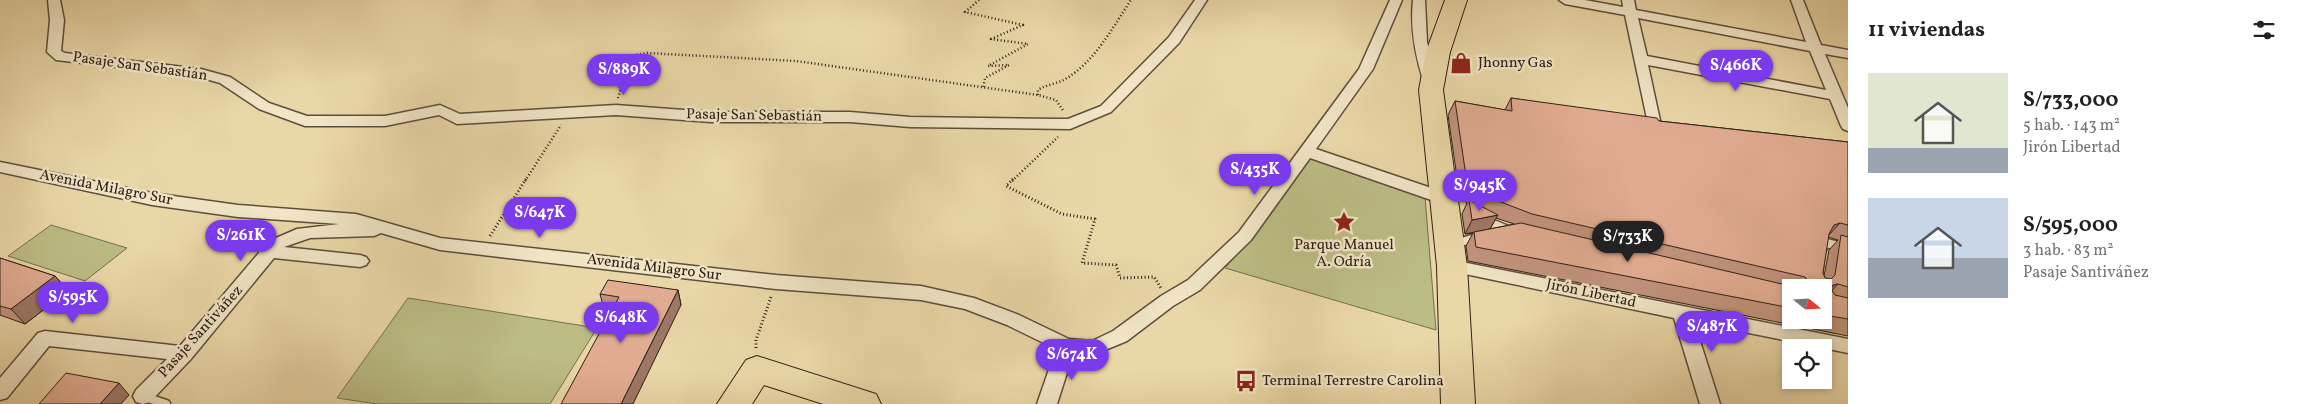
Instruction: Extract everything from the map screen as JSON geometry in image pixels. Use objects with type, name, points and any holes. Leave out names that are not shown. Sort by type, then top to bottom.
[{"type":"highway","points":[[1456,0],[1438,52],[1432,86],[1451,256],[1458,404]]},
{"type":"highway","points":[[734,404],[756,370],[864,404]]},
{"type":"street","name":"Pasaje San Sebastián","points":[[54,0],[57,20],[54,52],[61,56],[206,74],[225,80],[264,106],[305,121],[385,121],[440,110],[448,112],[458,119],[616,110],[711,117],[850,117],[910,122],[1065,124],[1106,109],[1174,40],[1201,0]]},
{"type":"street","points":[[1047,404],[1066,346],[1093,348],[1120,336],[1167,301],[1194,285],[1244,236],[1366,68],[1396,0]]},
{"type":"street","points":[[1419,0],[1417,19],[1419,46],[1432,86]]},
{"type":"street","points":[[1565,0],[1629,6],[1848,54]]},
{"type":"street","points":[[1797,0],[1814,48],[1837,96],[1848,126]]},
{"type":"street","points":[[1629,6],[1655,130],[1675,132]]},
{"type":"street","points":[[1640,59],[1837,96]]},
{"type":"street","points":[[1306,151],[1445,194]]},
{"type":"street","name":"Avenida Milagro Sur","points":[[0,167],[152,199],[238,211],[356,220],[440,244],[776,282],[921,293],[968,303],[1013,320],[1066,346]]},
{"type":"street","name":"Pasaje Santiváñez","points":[[143,396],[184,354],[275,246],[292,235],[310,232],[389,230]]},
{"type":"street","points":[[271,252],[360,261]]},
{"type":"street","name":"Jirón Libertad","points":[[1451,256],[1682,313],[1848,346]]},
{"type":"street","points":[[1682,313],[1710,404]]},
{"type":"street","points":[[0,392],[45,338],[184,354]]},
{"type":"lane","points":[[1477,217],[1522,234]]},
{"type":"lane","points":[[1494,234],[1513,232]]},
{"type":"lane","points":[[1451,256],[1485,236]]},
{"type":"lane","points":[[1820,258],[1826,243],[1848,248]]},
{"type":"lane","name":"Pasaje Santiváñez","points":[[143,396],[166,404]]},
{"type":"path","points":[[979,0],[965,12],[1023,25],[991,39],[1028,44],[988,66],[1009,65],[985,78],[983,88]]},
{"type":"path","points":[[1038,95],[1038,90],[1042,86],[1067,79],[1078,70],[1092,55],[1131,0]]},
{"type":"path","points":[[616,110],[630,59],[647,53],[796,61],[1038,95],[1056,100],[1065,124],[1058,139],[1006,186],[1062,214],[1095,219],[1082,263],[1116,265],[1120,278],[1154,277],[1167,301]]},
{"type":"path","points":[[481,249],[570,113]]},
{"type":"path","points":[[756,370],[756,340],[776,282]]},
{"type":"green space","points":[[1313,156],[1425,197],[1436,330],[1225,268],[1271,214]]},
{"type":"green space","points":[[51,225],[127,248],[85,281],[8,256]]},
{"type":"green space","points":[[408,298],[597,328],[550,404],[377,404],[337,398]]},
{"type":"building","points":[[1511,98],[1657,118],[1659,121],[1848,142],[1848,225],[1840,223],[1834,225],[1829,234],[1823,273],[1825,278],[1831,279],[1807,279],[1805,277],[1532,214],[1488,197],[1467,183],[1455,101],[1512,111]]},
{"type":"building","points":[[1469,200],[1498,215],[1472,220]]},
{"type":"building","points":[[1521,223],[1782,284],[1782,306],[1476,247],[1474,232]]},
{"type":"building","points":[[1841,235],[1848,237],[1848,287],[1838,284],[1832,287],[1831,279],[1835,275]]},
{"type":"building","points":[[0,258],[55,276],[11,309],[0,306]]},
{"type":"building","points":[[608,280],[678,290],[621,404],[561,404],[619,297],[600,294]]},
{"type":"building","points":[[1832,290],[1835,295],[1848,298],[1848,319],[1832,316]]},
{"type":"building","points":[[66,373],[119,383],[100,404],[39,404]]},
{"type":"place","name":"Jhonny Gas","points":[[1461,63]]},
{"type":"place","name":"Parque Manuel A. Odría","points":[[1344,222]]},
{"type":"place","name":"Terminal Terrestre Carolina","points":[[1246,381]]}]
